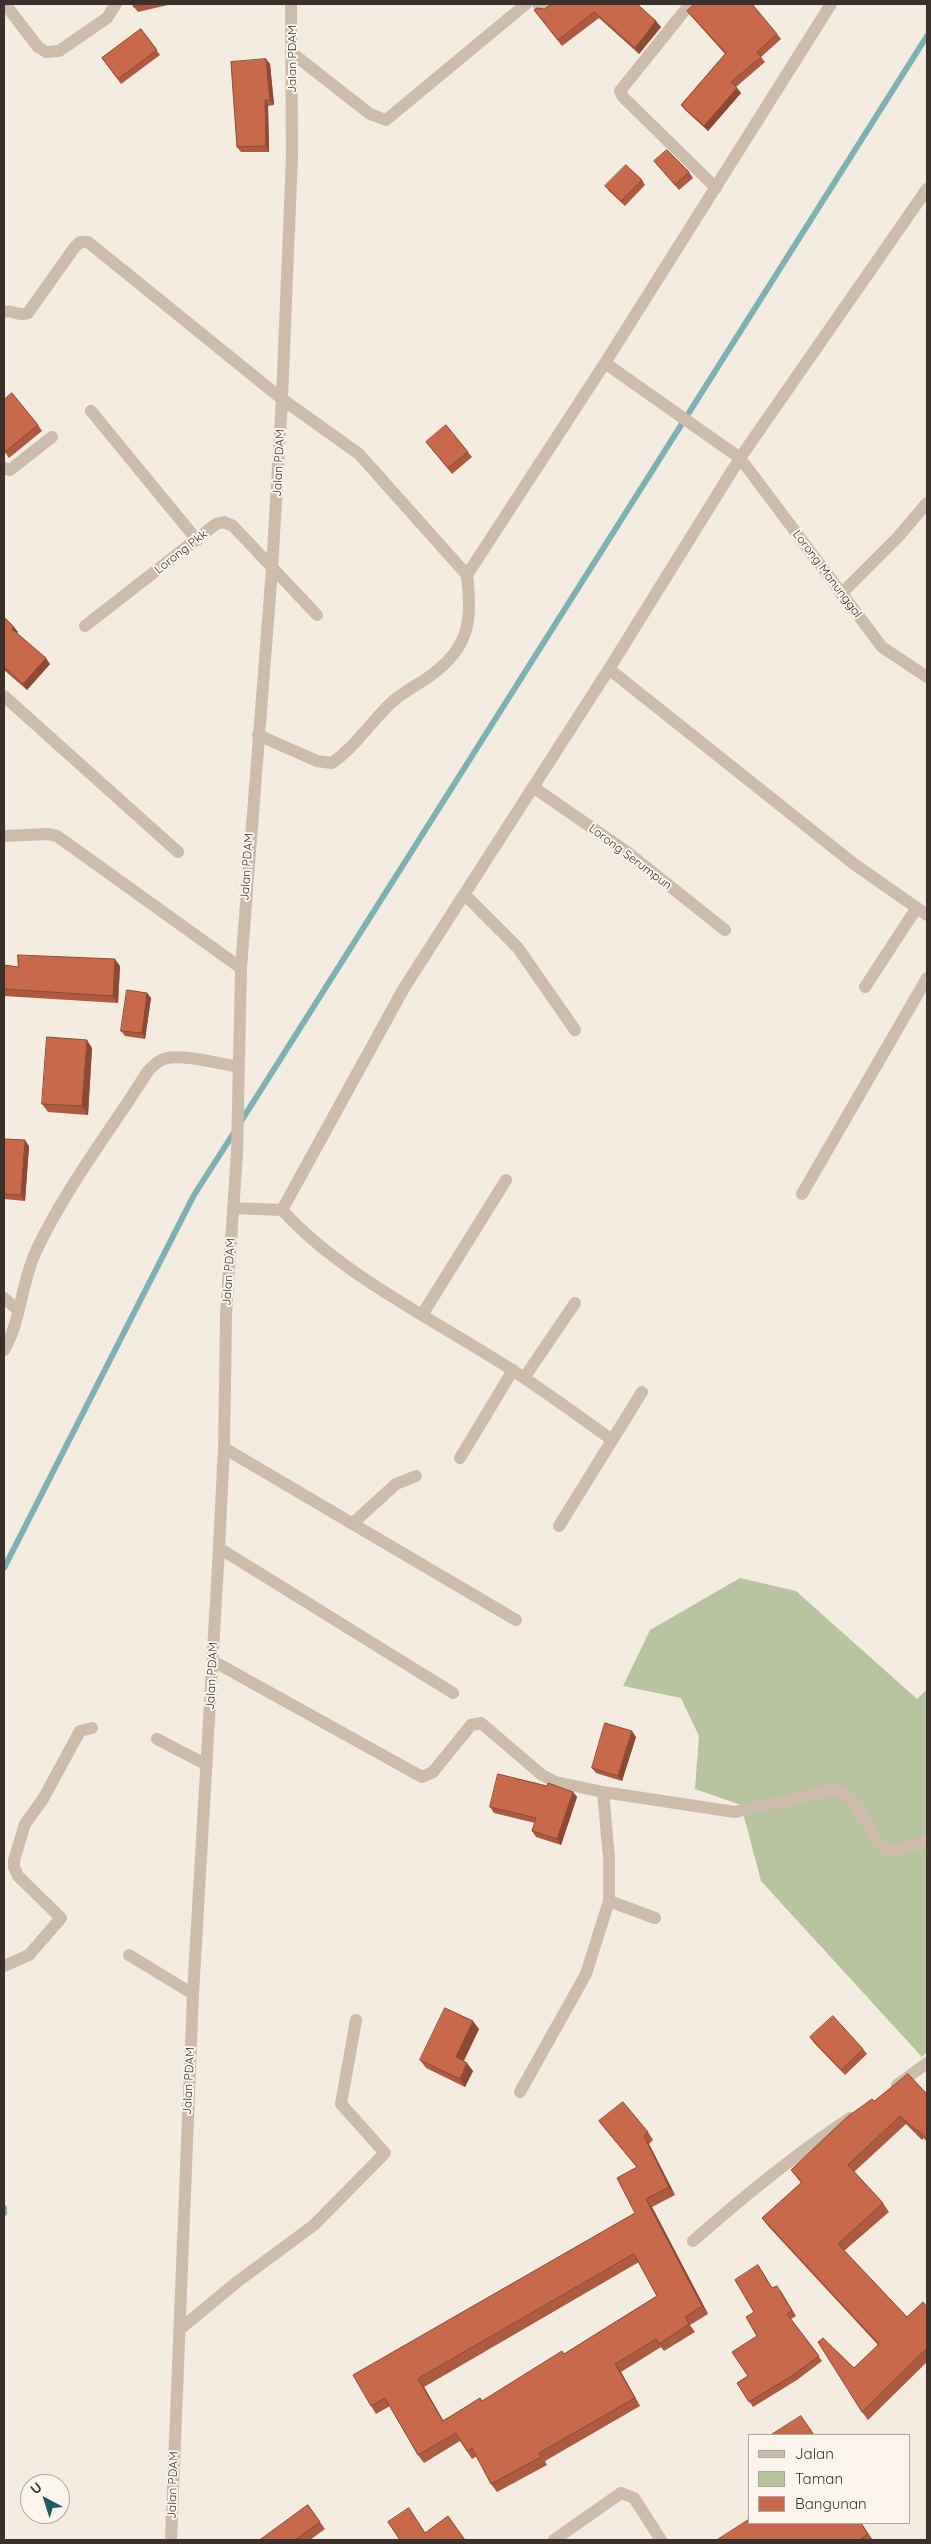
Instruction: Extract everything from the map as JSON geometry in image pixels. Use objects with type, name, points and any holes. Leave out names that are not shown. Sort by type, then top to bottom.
[{"type":"street","points":[[5,4],[38,47],[46,52],[59,51],[107,18],[116,4]]},
{"type":"street","name":"Jalan PDAM","points":[[171,2540],[193,1994],[224,1448],[226,1314],[237,1153],[241,968],[272,569],[282,399],[292,156],[291,4]]},
{"type":"street","points":[[292,53],[370,114],[386,120],[526,4]]},
{"type":"street","points":[[538,4],[547,6],[551,4]]},
{"type":"street","points":[[690,4],[620,91],[623,97],[716,188]]},
{"type":"street","points":[[467,575],[605,363],[831,4]]},
{"type":"street","points":[[282,1210],[404,988],[609,670],[740,458],[927,189]]},
{"type":"street","points":[[4,312],[10,311],[24,314],[31,310],[74,248],[80,242],[88,242],[282,399],[360,454],[467,575],[471,607],[467,631],[459,648],[435,673],[391,703],[350,750],[332,763],[317,761],[258,735]]},
{"type":"street","name":"Lorong Manunggal","points":[[605,363],[740,458],[882,647],[927,677]]},
{"type":"street","points":[[91,410],[196,540]]},
{"type":"street","points":[[4,468],[10,470],[52,437]]},
{"type":"street","points":[[841,594],[891,544],[927,503]]},
{"type":"street","name":"Lorong Pkk","points":[[85,626],[216,524],[227,522],[272,569]]},
{"type":"street","points":[[272,569],[317,614]]},
{"type":"street","points":[[609,670],[854,864],[922,912],[865,986]]},
{"type":"street","points":[[4,696],[178,852]]},
{"type":"street","name":"Lorong Serumpun","points":[[533,787],[627,852],[725,930]]},
{"type":"street","points":[[4,836],[47,834],[57,836],[241,968]]},
{"type":"street","points":[[465,895],[518,948],[575,1030]]},
{"type":"street","points":[[802,1194],[927,978]]},
{"type":"street","points":[[4,1350],[15,1326],[24,1282],[36,1250],[87,1163],[154,1064],[166,1058],[179,1058],[239,1067]]},
{"type":"street","points":[[422,1315],[506,1180]]},
{"type":"street","points":[[233,1208],[282,1210],[300,1230],[328,1253],[422,1315],[513,1370],[612,1440]]},
{"type":"street","points":[[4,1298],[18,1310]]},
{"type":"street","points":[[524,1378],[575,1303]]},
{"type":"street","points":[[460,1458],[513,1370]]},
{"type":"street","points":[[559,1526],[642,1392]]},
{"type":"street","points":[[224,1448],[516,1620]]},
{"type":"street","points":[[352,1524],[396,1484],[416,1476]]},
{"type":"street","points":[[219,1548],[453,1693]]},
{"type":"street","points":[[213,1661],[416,1775],[426,1776],[434,1772],[464,1732],[471,1725],[481,1723],[542,1776],[556,1782],[603,1792],[735,1812],[834,1790],[840,1791],[853,1804],[886,1850],[892,1851],[927,1841]]},
{"type":"street","points":[[8,1965],[29,1955],[61,1918],[18,1876],[14,1867],[14,1860],[25,1824],[42,1799],[72,1743],[80,1731],[92,1728]]},
{"type":"street","points":[[157,1739],[207,1765]]},
{"type":"street","points":[[520,2092],[586,1974],[609,1901],[609,1858],[603,1792]]},
{"type":"street","points":[[609,1901],[655,1918]]},
{"type":"street","points":[[129,1954],[193,1994]]},
{"type":"street","points":[[180,2329],[237,2282],[314,2225],[385,2153],[341,2104],[356,2020]]},
{"type":"street","points":[[884,2095],[927,2063]]},
{"type":"street","points":[[693,2241],[762,2182],[862,2110]]},
{"type":"street","points":[[554,2540],[621,2493],[634,2498],[661,2540]]},
{"type":"green space","points":[[740,1578],[796,1591],[917,1699],[927,1689],[927,2052],[922,2057],[761,1881],[741,1805],[695,1789],[699,1736],[681,1698],[623,1686],[650,1630]]},
{"type":"building","points":[[133,4],[146,4],[134,7]]},
{"type":"building","points":[[552,4],[637,4],[656,21],[635,48],[594,12],[558,40],[534,10],[537,8],[544,9]]},
{"type":"building","points":[[695,4],[752,4],[777,34],[757,52],[761,57],[731,82],[737,88],[704,126],[681,105],[726,53],[687,11]]},
{"type":"building","points":[[141,29],[157,50],[118,79],[102,58]]},
{"type":"building","points":[[266,59],[270,100],[265,100],[266,146],[237,147],[231,62]]},
{"type":"building","points":[[667,150],[689,172],[675,185],[654,161]]},
{"type":"building","points":[[626,165],[642,180],[621,201],[605,186]]},
{"type":"building","points":[[12,393],[38,425],[5,452],[4,400]]},
{"type":"building","points":[[446,425],[468,452],[448,468],[426,442]]},
{"type":"building","points":[[4,617],[14,627],[12,629],[46,658],[23,684],[4,667]]},
{"type":"building","points":[[18,955],[115,959],[113,996],[4,989],[4,965],[18,967]]},
{"type":"building","points":[[127,990],[147,993],[142,1033],[121,1031]]},
{"type":"building","points":[[47,1037],[87,1040],[82,1106],[42,1104]]},
{"type":"building","points":[[4,1139],[25,1140],[21,1195],[4,1194]]},
{"type":"building","points":[[605,1723],[632,1731],[618,1776],[592,1768]]},
{"type":"building","points":[[498,1774],[547,1786],[548,1783],[573,1792],[557,1839],[532,1831],[536,1818],[490,1807]]},
{"type":"building","points":[[445,2008],[473,2021],[456,2057],[467,2063],[460,2079],[420,2060]]},
{"type":"building","points":[[833,2016],[863,2049],[841,2070],[810,2037]]},
{"type":"building","points":[[908,2074],[927,2094],[927,2140],[900,2116],[848,2165],[883,2203],[838,2244],[907,2317],[923,2302],[927,2307],[927,2348],[862,2412],[818,2342],[823,2338],[854,2368],[879,2344],[762,2218],[802,2182],[791,2170],[847,2117],[872,2099],[874,2101]]},
{"type":"building","points":[[623,2102],[648,2132],[644,2136],[669,2187],[646,2199],[702,2306],[685,2317],[689,2324],[659,2344],[656,2339],[615,2364],[635,2398],[539,2453],[541,2457],[491,2484],[472,2448],[467,2451],[456,2433],[418,2455],[385,2398],[371,2406],[353,2375],[635,2213],[617,2178],[637,2167],[599,2121]],"holes":[[[634,2254],[657,2296],[564,2354],[562,2351],[482,2401],[480,2398],[443,2421],[418,2379]]]},
{"type":"building","points":[[758,2265],[772,2288],[777,2286],[792,2311],[787,2314],[819,2356],[793,2375],[749,2402],[737,2383],[748,2376],[732,2352],[757,2336],[746,2317],[754,2312],[735,2280]]},
{"type":"building","points":[[801,2416],[813,2434],[773,2434]]},
{"type":"building","points":[[308,2505],[320,2522],[295,2540],[260,2540]]},
{"type":"building","points":[[409,2508],[425,2533],[448,2516],[465,2540],[400,2540],[388,2522]]},
{"type":"building","points":[[748,2520],[748,2524],[862,2524],[868,2534],[859,2540],[717,2540]]},
{"type":"waterway","points":[[240,1123],[927,36]]},
{"type":"waterway","points":[[4,1568],[194,1195],[235,1131]]},
{"type":"waterway","points":[[4,2208],[4,2213]]}]
